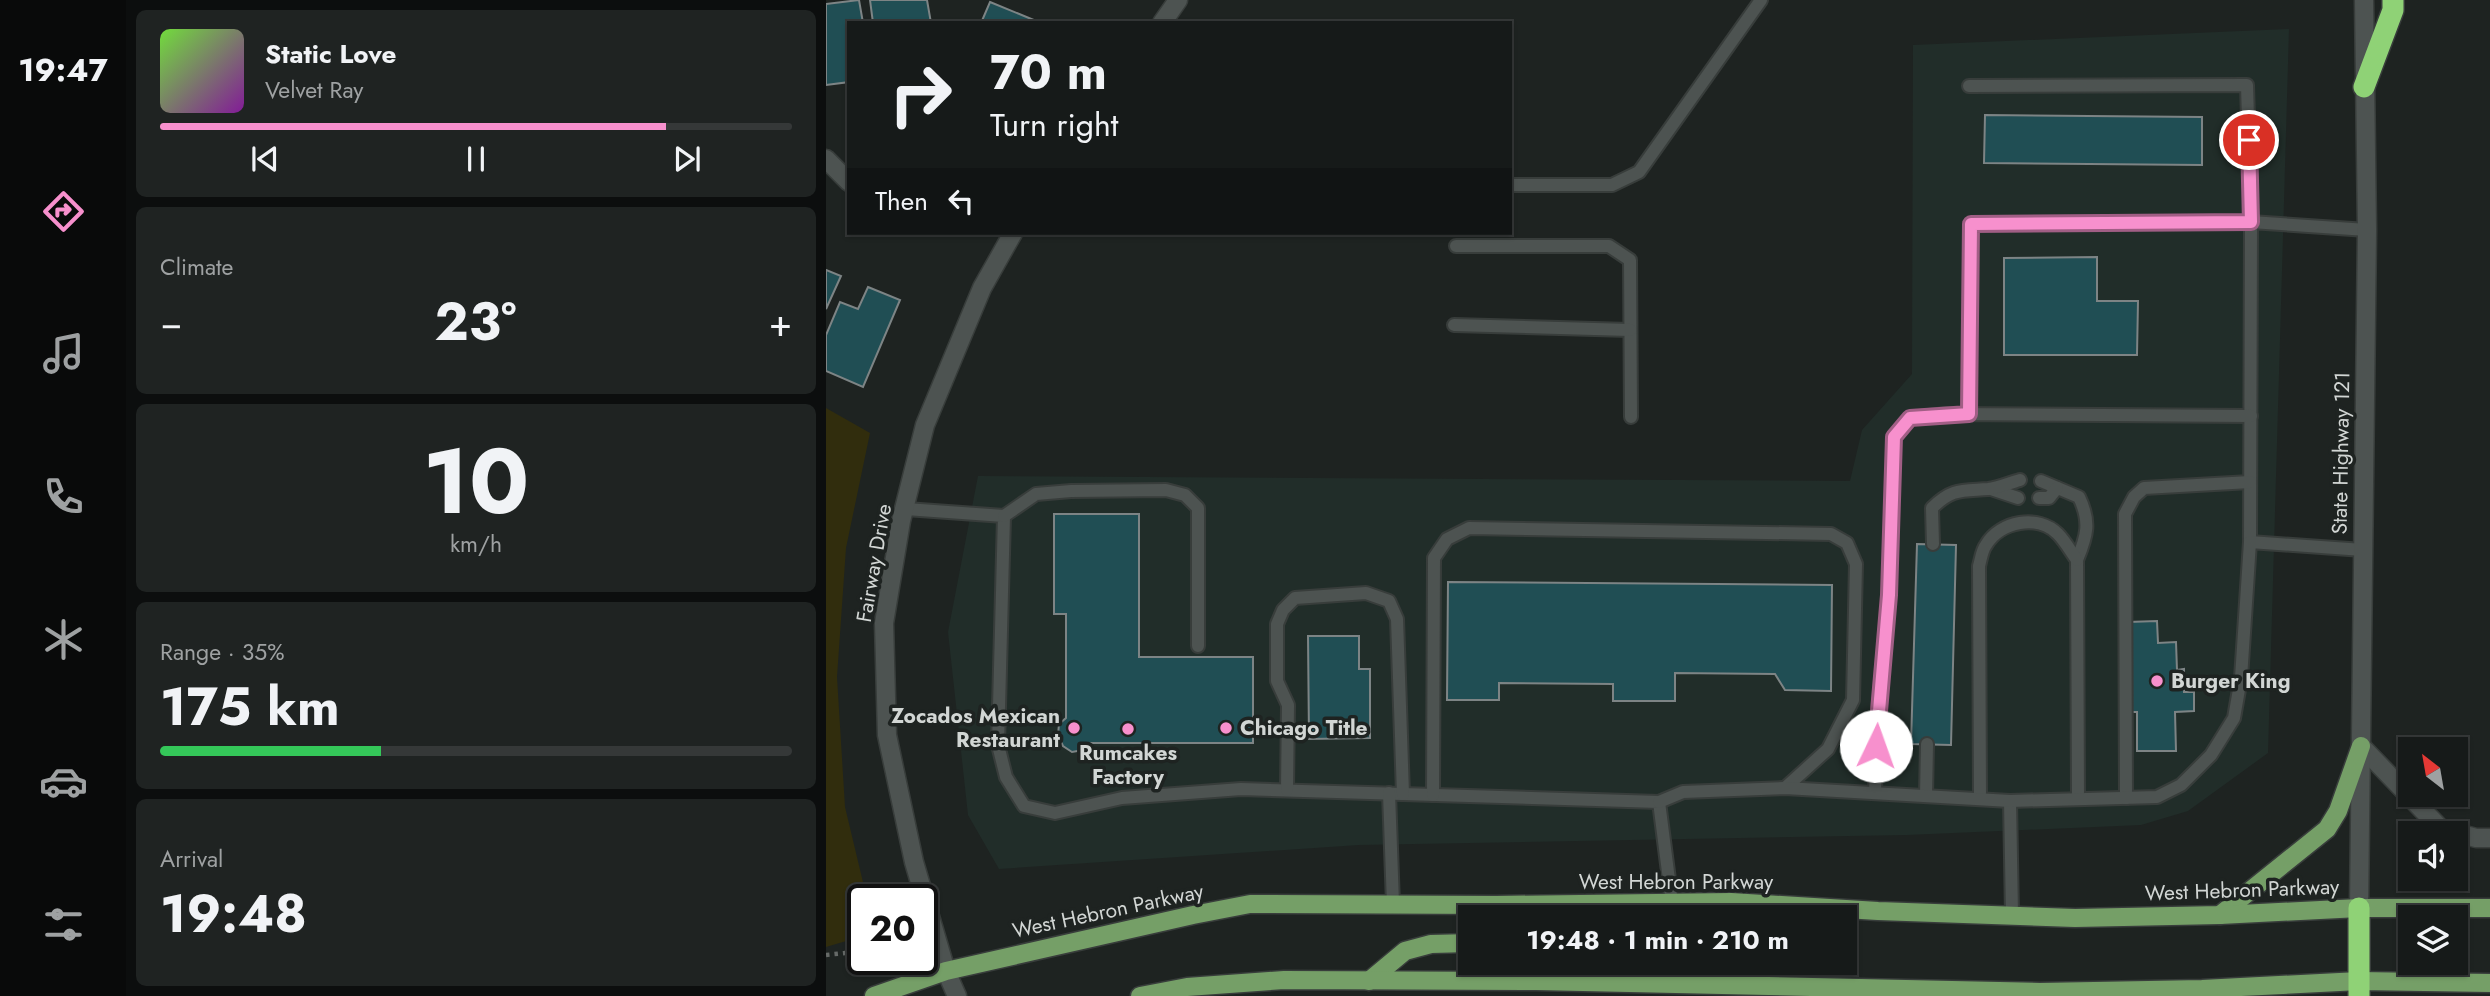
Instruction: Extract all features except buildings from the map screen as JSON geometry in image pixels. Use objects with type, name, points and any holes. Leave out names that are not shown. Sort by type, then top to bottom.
[{"type":"highway","points":[[2364,87],[2393,10],[2393,0]]},
{"type":"highway","points":[[2359,908],[2359,988]]},
{"type":"main road","points":[[1163,21],[1178,0]]},
{"type":"main road","name":"State Highway 121","points":[[2359,908],[2367,230],[2364,0]]},
{"type":"main road","points":[[826,159],[847,180]]},
{"type":"main road","name":"Fairway Drive","points":[[957,996],[946,971],[914,862],[887,735],[884,623],[901,521],[925,425],[982,288],[1012,235]]},
{"type":"main road","points":[[2220,915],[2327,829],[2339,811],[2361,746],[2440,828],[2476,838],[2490,838]]},
{"type":"main road","name":"West Hebron Parkway","points":[[1708,905],[1731,902],[1780,905]]},
{"type":"main road","name":"West Hebron Parkway","points":[[874,996],[946,971],[1250,904],[1496,905]]},
{"type":"main road","name":"West Hebron Parkway","points":[[1857,910],[2075,918],[2220,915],[2359,908],[2490,908]]},
{"type":"main road","points":[[1368,988],[1405,951],[1431,944],[1458,943]]},
{"type":"main road","points":[[1140,996],[1284,980],[1368,988],[1947,993],[2359,988],[2490,983]]},
{"type":"main road","points":[[2203,989],[2244,996]]},
{"type":"lane","points":[[1512,185],[1612,185],[1639,172],[1761,0]]},
{"type":"lane","points":[[1004,516],[998,745],[1006,777],[1024,806],[1055,813],[1122,798],[1241,789],[1659,802],[1683,792],[1785,788],[2010,801],[2157,797],[2181,785],[2211,755],[2234,718],[2241,678],[2250,542],[2251,222],[2247,85],[1969,86]]},
{"type":"lane","points":[[1969,414],[1971,224],[2251,222],[2367,230]]},
{"type":"lane","points":[[1455,246],[1609,246],[1630,260],[1631,417]]},
{"type":"lane","points":[[1454,325],[1630,330]]},
{"type":"lane","points":[[1875,793],[1877,722],[1889,595],[1894,437],[1910,418],[1969,414],[2251,416]]},
{"type":"lane","points":[[1933,544],[1932,508],[1944,496],[1959,490],[1991,489],[2020,480]]},
{"type":"lane","points":[[2041,481],[2079,498],[2086,512],[2087,536],[2077,560],[2078,799]]},
{"type":"lane","points":[[2126,798],[2125,514],[2134,497],[2144,488],[2250,482]]},
{"type":"lane","points":[[2039,498],[2049,498],[2057,488]]},
{"type":"lane","points":[[1991,489],[2018,498]]},
{"type":"lane","points":[[906,509],[1004,516],[1036,494],[1166,490],[1185,495],[1198,508],[1198,646]]},
{"type":"lane","points":[[1980,799],[1979,566],[1986,545],[1998,532],[2015,524],[2037,522],[2056,532],[2077,560]]},
{"type":"lane","points":[[1433,795],[1434,558],[1447,539],[1469,528],[1831,534],[1847,543],[1856,564],[1853,701],[1828,749],[1785,788]]},
{"type":"lane","points":[[2250,542],[2363,550]]},
{"type":"lane","points":[[1287,790],[1287,705],[1277,681],[1277,624],[1283,610],[1295,598],[1366,593],[1389,601],[1397,619],[1403,794]]},
{"type":"lane","points":[[1926,796],[1927,744]]},
{"type":"lane","points":[[1389,793],[1393,904]]},
{"type":"lane","points":[[2010,801],[2012,915]]},
{"type":"lane","points":[[1659,802],[1669,905]]},
{"type":"path","points":[[826,954],[847,952]]},
{"type":"shaded area","points":[[2289,29],[2268,753],[2188,811],[2141,825],[1907,835],[1359,845],[999,869],[968,815],[948,632],[978,476],[1850,481],[1862,430],[1912,374],[1913,45]]},
{"type":"shaded area","points":[[826,408],[870,433],[846,548],[837,677],[845,807],[863,884],[847,884],[847,941],[826,947]]},
{"type":"place","name":"Burger King","points":[[2157,681]]},
{"type":"place","name":"Zocados Mexican Restaurant","points":[[1074,728]]},
{"type":"place","name":"Chicago Title","points":[[1226,728]]},
{"type":"place","name":"Rumcakes Factory","points":[[1128,729]]},
{"type":"route","points":[[1876,746],[1889,595],[1894,437],[1910,418],[1969,414],[1971,224],[2251,222],[2249,140]]}]
